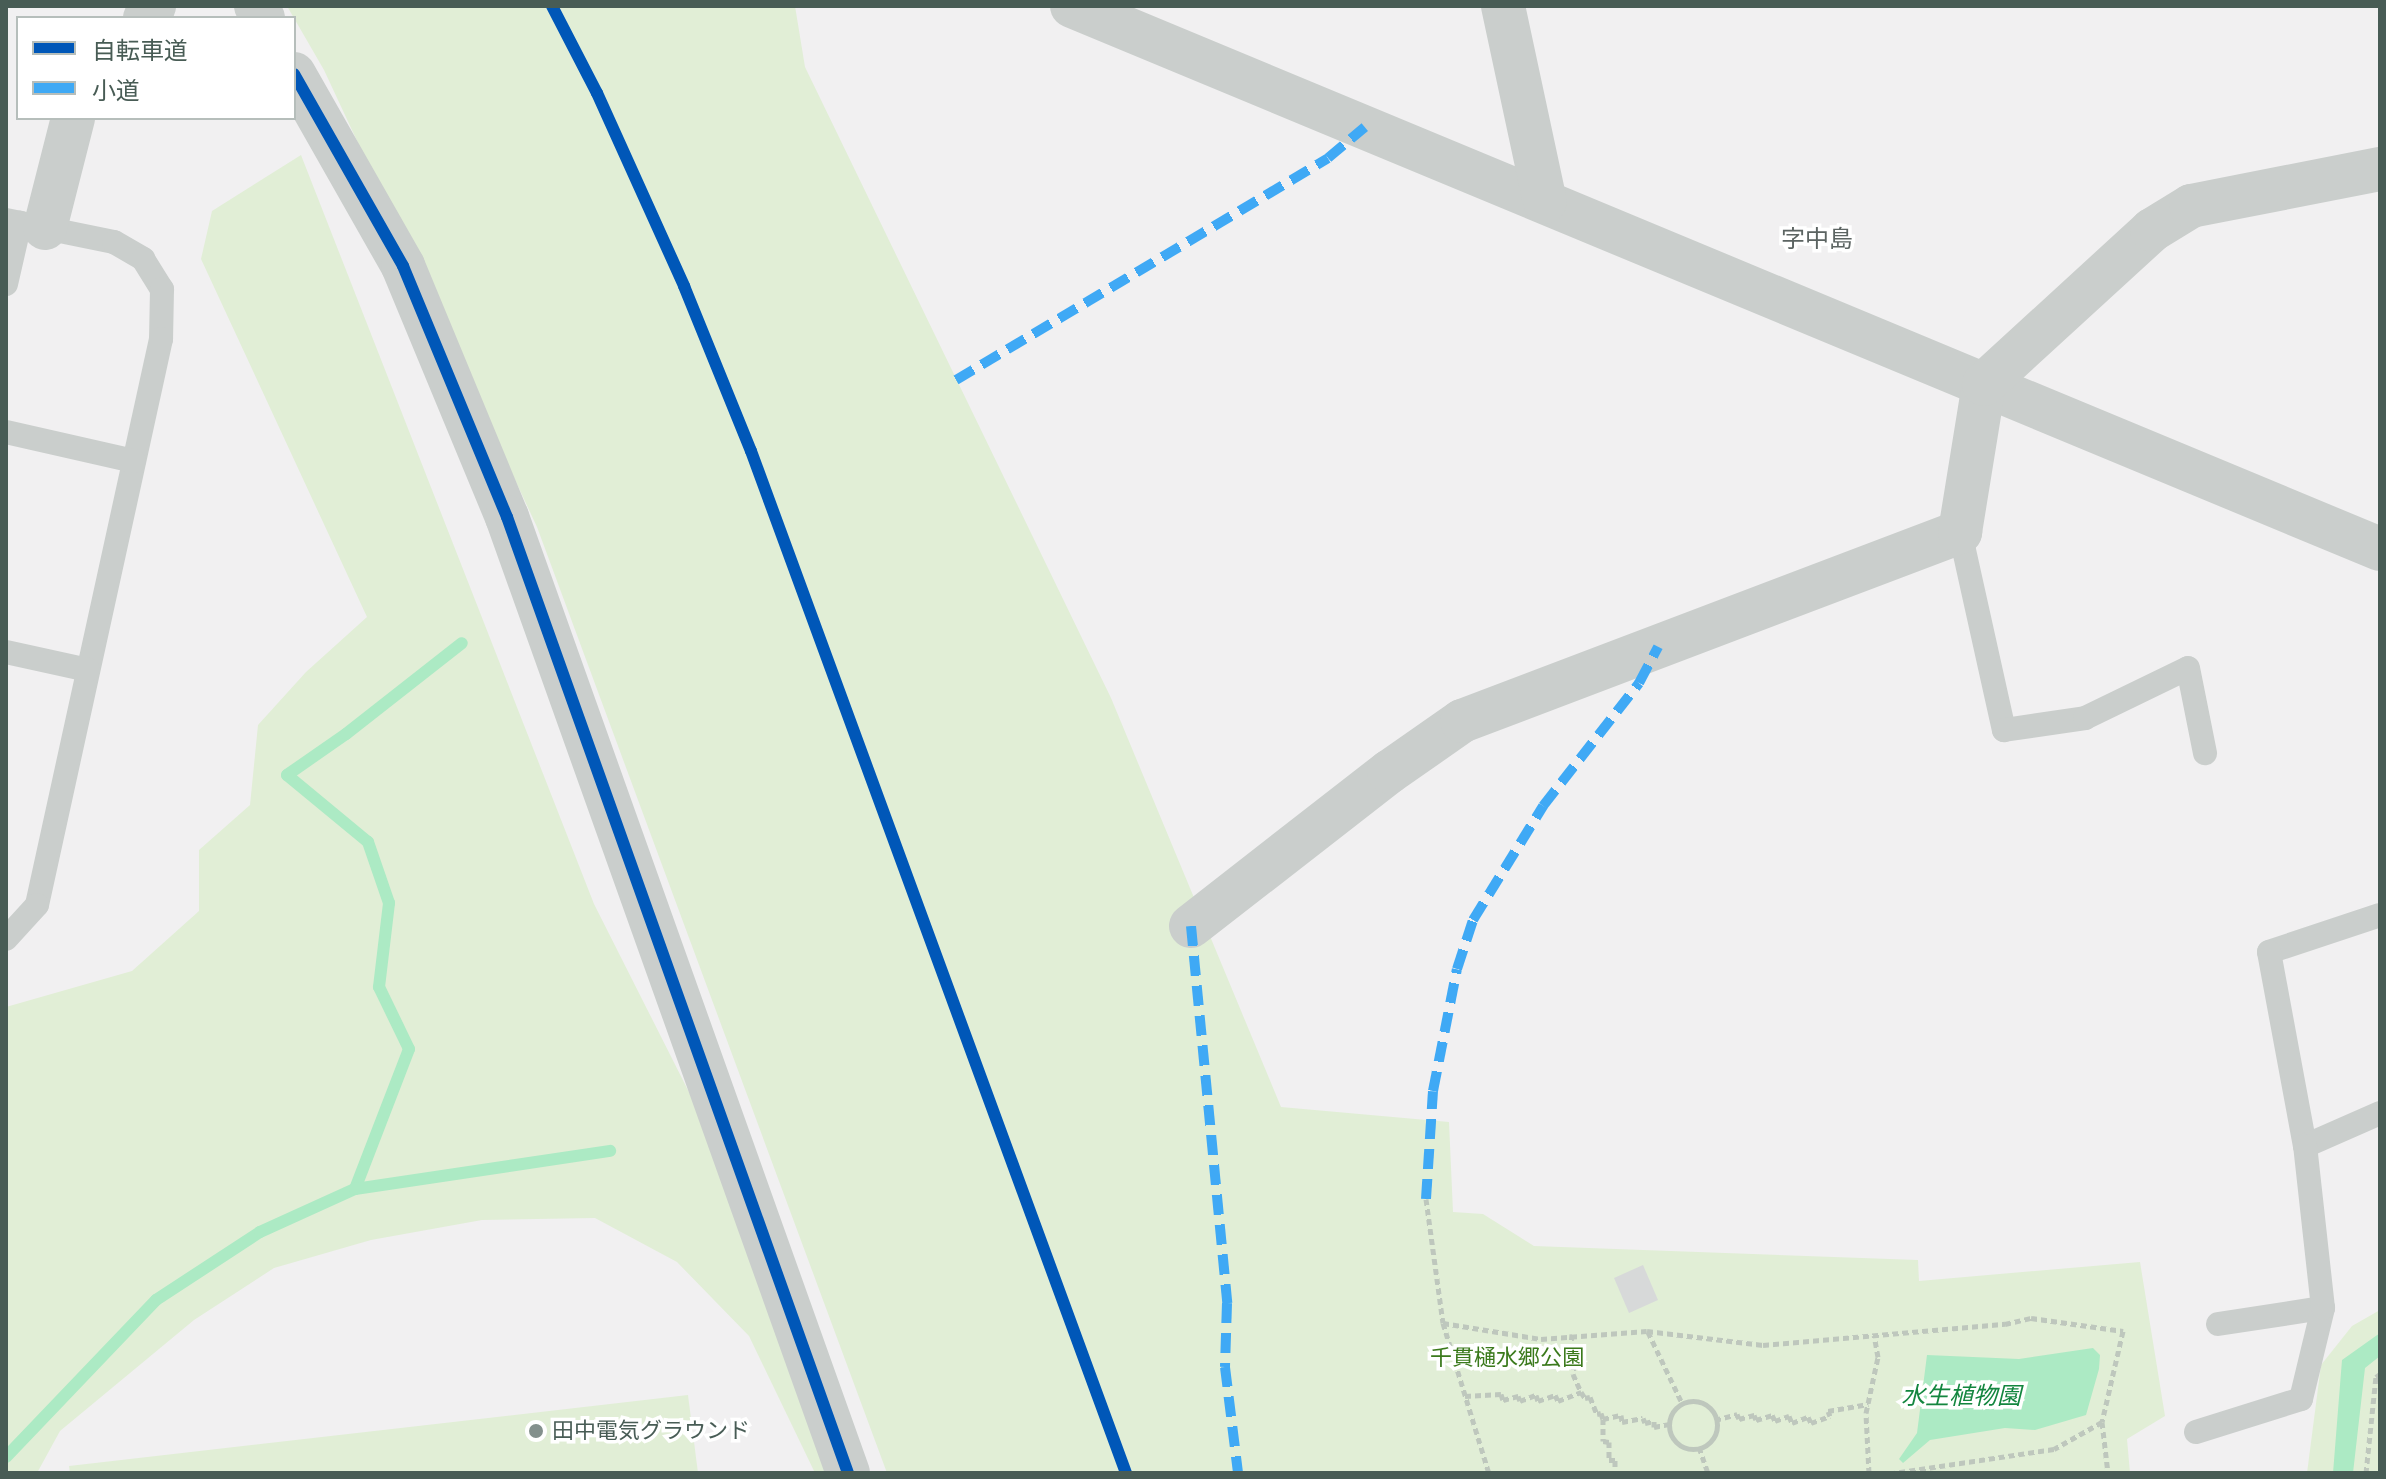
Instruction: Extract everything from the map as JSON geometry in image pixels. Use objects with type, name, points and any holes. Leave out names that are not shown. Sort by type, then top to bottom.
[{"type":"street","points":[[1503,6],[1545,202]]},
{"type":"street","points":[[1075,7],[2380,549]]},
{"type":"street","points":[[296,78],[403,266],[507,517],[848,1473]]},
{"type":"street","points":[[24,224],[72,120]]},
{"type":"street","points":[[1191,926],[1389,772],[1462,721],[1960,532],[1984,384],[2152,230],[2191,206],[2380,169]]},
{"type":"lane","points":[[6,284],[24,224],[114,242],[143,259],[162,289],[161,339],[37,905],[6,939]]},
{"type":"lane","points":[[6,432],[134,461]]},
{"type":"lane","points":[[1960,532],[2004,730],[2085,718],[2188,668],[2205,753]]},
{"type":"lane","points":[[6,652],[88,670]]},
{"type":"lane","points":[[2196,1432],[2301,1399],[2323,1308],[2305,1146],[2269,952],[2380,915]]},
{"type":"lane","points":[[2305,1146],[2380,1113]]},
{"type":"lane","points":[[2218,1324],[2323,1308]]},
{"type":"path","points":[[1426,1199],[1443,1323],[1489,1473]]},
{"type":"path","points":[[1443,1323],[1541,1339],[1647,1331],[1763,1345],[2031,1318],[2123,1331],[2102,1422],[2108,1473]]},
{"type":"path","points":[[1647,1331],[1682,1403]]},
{"type":"path","points":[[1869,1473],[1864,1405],[1878,1357],[1874,1335]]},
{"type":"path","points":[[1572,1338],[1570,1354],[1575,1354],[1573,1374],[1585,1398],[1590,1397],[1597,1414],[1601,1413],[1603,1441],[1609,1442],[1609,1460],[1615,1460],[1615,1473]]},
{"type":"path","points":[[2366,1473],[2376,1377],[2380,1374]]},
{"type":"path","points":[[1465,1396],[1501,1394],[1503,1400],[1518,1396],[1520,1401],[1536,1395],[1538,1401],[1555,1395],[1558,1401],[1581,1392]]},
{"type":"path","points":[[1682,1403],[1704,1404],[1718,1419],[1714,1436],[1699,1447],[1681,1446],[1671,1435],[1669,1424],[1672,1413],[1682,1403]]},
{"type":"path","points":[[1718,1419],[1737,1414],[1739,1419],[1754,1415],[1756,1420],[1772,1415],[1775,1421],[1789,1416],[1792,1423],[1808,1417],[1811,1423],[1830,1416],[1828,1411],[1864,1405]]},
{"type":"path","points":[[1603,1419],[1621,1415],[1622,1422],[1643,1418],[1645,1423],[1654,1421],[1654,1427],[1669,1424]]},
{"type":"path","points":[[1894,1473],[2054,1449],[2102,1422]]},
{"type":"path","points":[[1699,1447],[1708,1473]]},
{"type":"green space","name":"千貫樋水郷公園","points":[[287,6],[795,6],[805,67],[1111,698],[1281,1107],[1449,1122],[1453,1212],[1483,1214],[1534,1246],[1918,1260],[1919,1281],[2140,1262],[2165,1416],[2127,1439],[2130,1473],[887,1473],[537,527],[324,70],[296,22],[296,16]]},
{"type":"green space","points":[[301,155],[594,904],[750,1213],[838,1473],[815,1473],[749,1336],[677,1262],[595,1218],[482,1220],[371,1240],[274,1268],[194,1320],[60,1431],[37,1473],[6,1473],[6,1007],[132,971],[199,911],[199,850],[250,805],[258,725],[306,672],[367,617],[201,259],[212,211]]},
{"type":"green space","points":[[2380,1310],[2380,1473],[2307,1473],[2321,1365],[2352,1326]]},
{"type":"green space","name":"田中電気グラウンド","points":[[688,1395],[698,1473],[70,1473],[69,1466]]},
{"type":"water","points":[[2380,1333],[2380,1356],[2365,1368],[2353,1473],[2333,1473],[2342,1360]]},
{"type":"water","name":"水生植物園","points":[[2093,1348],[2100,1355],[2099,1369],[2086,1415],[2035,1430],[2005,1428],[1930,1440],[1903,1463],[1899,1459],[1917,1433],[1927,1355],[2019,1359]]},
{"type":"building","points":[[1643,1265],[1658,1300],[1629,1313],[1614,1278]]},
{"type":"waterway","points":[[355,1189],[409,1049],[379,987],[389,903],[368,842],[287,775],[346,734],[462,643]]},
{"type":"waterway","points":[[6,1457],[156,1300],[260,1232],[355,1189],[610,1151]]},
{"type":"marked path","points":[[956,380],[1328,158],[1365,127]]},
{"type":"marked path","points":[[1426,1199],[1433,1091],[1457,969],[1473,920],[1543,806],[1639,683],[1658,647]]},
{"type":"marked path","points":[[1191,926],[1227,1303],[1225,1367],[1238,1473]]},
{"type":"cycle path","points":[[552,6],[597,93],[684,286],[751,451],[1126,1473]]},
{"type":"cycle path","points":[[296,78],[403,266],[507,517],[848,1473]]},
{"type":"place","name":"田中電気グラウンド","points":[[536,1431]]},
{"type":"district","name":"字中島","points":[[1817,238]]}]
